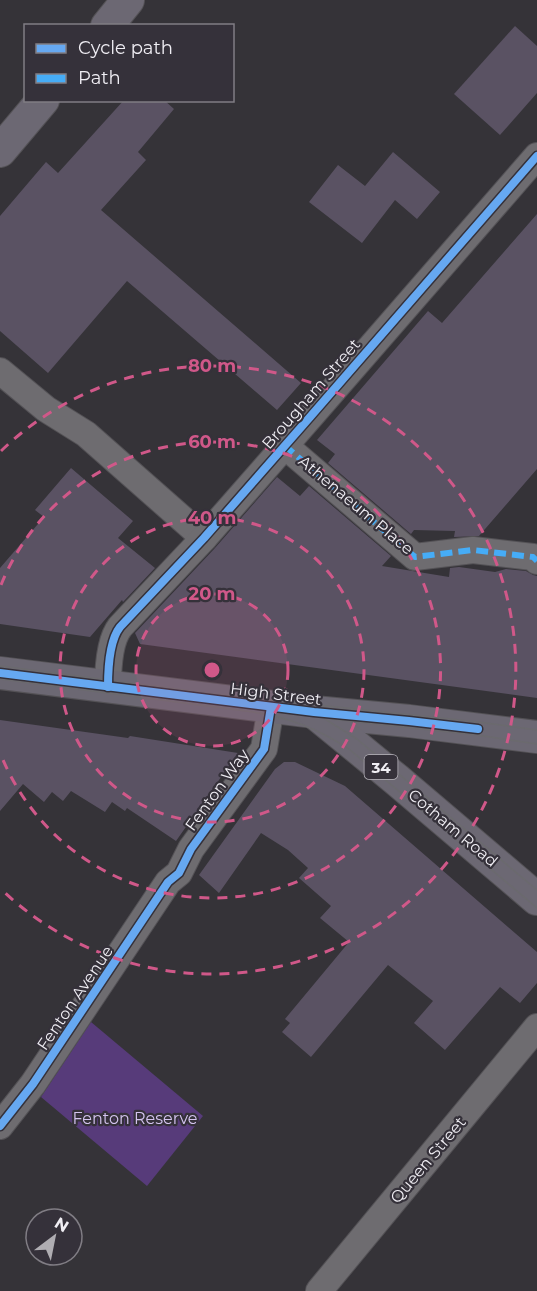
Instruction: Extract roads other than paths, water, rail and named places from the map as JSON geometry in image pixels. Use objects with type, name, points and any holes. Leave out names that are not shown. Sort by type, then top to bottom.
[{"type":"main road","points":[[109,24],[128,0]]},
{"type":"main road","points":[[0,151],[41,102]]},
{"type":"main road","name":"High Street","points":[[0,673],[537,737]]},
{"type":"main road","name":"Cotham Road","points":[[314,712],[537,899]]},
{"type":"street","name":"Brougham Street","points":[[108,687],[111,645],[115,633],[204,538],[536,158]]},
{"type":"street","points":[[0,371],[46,409],[86,434],[204,538]]},
{"type":"street","name":"Athenaeum Place","points":[[284,445],[415,557],[472,550],[533,557],[537,561]]},
{"type":"street","name":"Fenton Way","points":[[168,882],[179,873],[191,849],[264,749],[271,707]]},
{"type":"street","name":"Fenton Avenue","points":[[0,1126],[33,1084],[168,882]]},
{"type":"street","name":"Queen Street","points":[[319,1291],[537,1028]]},
{"type":"tram line","points":[[0,666],[222,695],[537,730]]},
{"type":"tram line","points":[[0,679],[253,712],[279,717],[315,730],[349,749],[537,908]]},
{"type":"tram line","points":[[299,708],[325,719],[357,739],[537,890]]},
{"type":"tram line","points":[[331,719],[537,744]]},
{"type":"park label","name":"Fenton Reserve","points":[[135,1118]]}]
